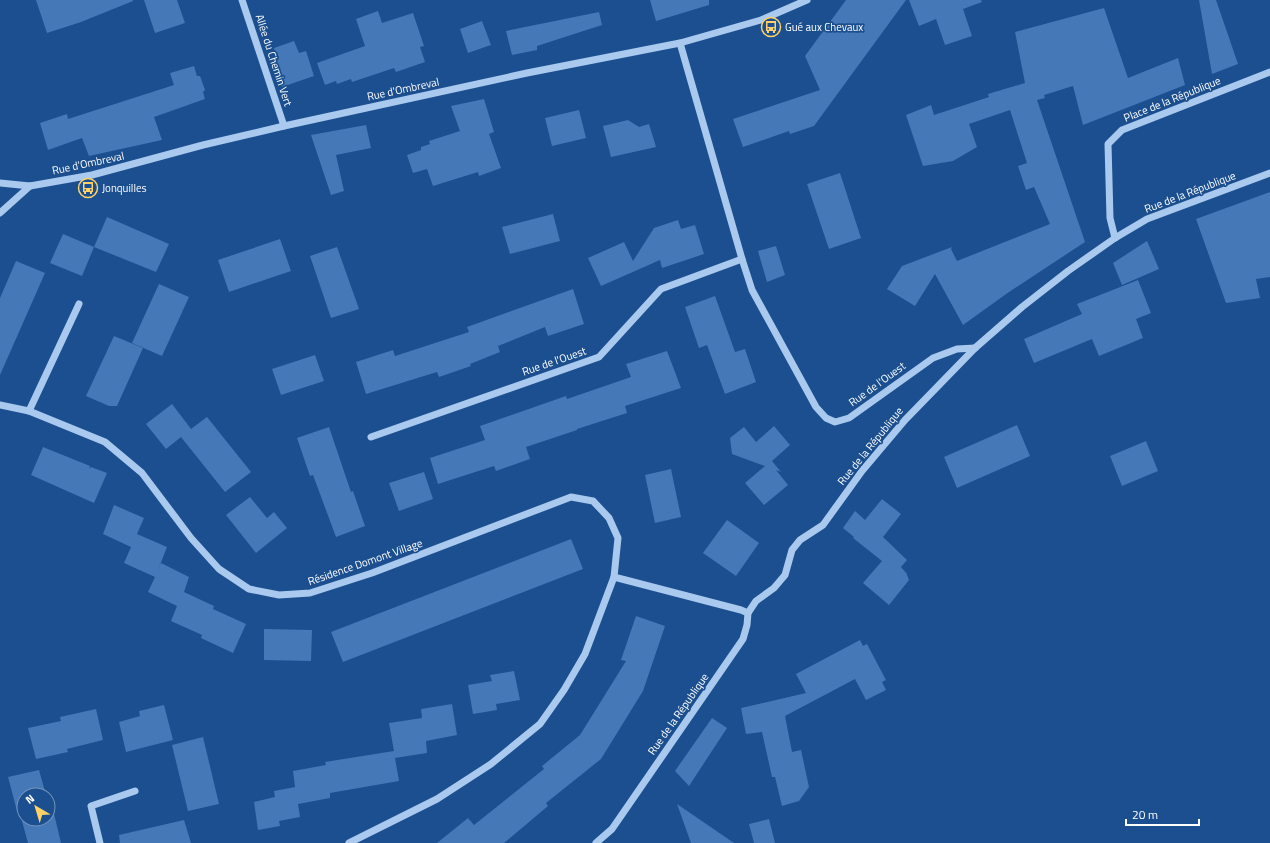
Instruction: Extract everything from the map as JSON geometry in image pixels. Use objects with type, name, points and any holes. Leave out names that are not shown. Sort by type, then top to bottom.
[{"type":"street","name":"Allée du Chemin Vert","points":[[242,0],[284,126]]},
{"type":"street","name":"Rue d'Ombreval","points":[[0,183],[30,186],[92,175],[203,145],[284,126],[527,73],[680,43],[761,20],[808,0]]},
{"type":"street","name":"Rue de l'Ouest","points":[[680,43],[752,290],[816,407],[826,418],[835,422],[849,418],[933,358],[957,349],[976,348]]},
{"type":"street","name":"Place de la République","points":[[1115,238],[1110,218],[1108,144],[1122,130],[1270,72]]},
{"type":"street","name":"Rue de la République","points":[[596,843],[612,829],[743,639],[747,625],[748,613],[756,601],[774,588],[785,574],[790,562],[792,550],[800,540],[823,525],[862,470],[905,420],[976,348],[1028,302],[1068,271],[1115,238],[1147,219],[1270,173]]},
{"type":"street","points":[[0,213],[30,186]]},
{"type":"street","name":"Rue de l'Ouest","points":[[371,437],[599,357],[661,289],[742,259]]},
{"type":"street","points":[[30,412],[79,304]]},
{"type":"street","name":"Résidence Domont Village","points":[[0,405],[30,412],[104,442],[142,473],[191,538],[219,569],[249,589],[279,595],[310,593],[372,573],[571,497],[594,501],[609,518],[618,538],[614,577],[585,654],[564,690],[540,724],[491,764],[437,799],[349,843]]},
{"type":"street","points":[[614,577],[742,610],[748,613]]},
{"type":"street","points":[[100,843],[91,806],[135,791]]},
{"type":"building","points":[[36,0],[133,1],[81,22],[47,33]]},
{"type":"building","points":[[144,0],[177,0],[185,23],[155,33]]},
{"type":"building","points":[[650,0],[709,0],[709,5],[656,21]]},
{"type":"building","points":[[846,0],[906,0],[814,126],[790,134],[789,131],[743,147],[733,119],[820,90],[805,56]]},
{"type":"building","points":[[909,0],[981,0],[982,2],[963,9],[972,36],[945,45],[936,19],[919,26]]},
{"type":"building","points":[[1199,0],[1216,0],[1238,64],[1212,74]]},
{"type":"building","points":[[1104,8],[1128,78],[1178,58],[1185,85],[1083,125],[1073,86],[1044,95],[1045,98],[1037,100],[1085,242],[1009,292],[963,325],[935,274],[915,306],[887,289],[902,266],[952,247],[951,249],[957,261],[1050,224],[1034,187],[1026,190],[1018,166],[1027,163],[1010,110],[969,124],[977,147],[953,161],[923,166],[906,115],[931,105],[934,115],[989,97],[988,94],[1025,83],[1015,32]]},
{"type":"building","points":[[378,11],[382,23],[413,13],[424,46],[420,47],[425,62],[396,72],[394,68],[352,82],[351,79],[337,84],[336,81],[325,85],[317,63],[365,46],[356,19]]},
{"type":"building","points":[[599,12],[602,25],[537,46],[537,50],[512,55],[506,31]]},
{"type":"building","points":[[482,21],[491,45],[468,53],[460,29]]},
{"type":"building","points":[[294,41],[299,53],[306,51],[314,76],[282,87],[273,62],[278,60],[274,48]]},
{"type":"building","points":[[194,66],[197,76],[200,76],[205,90],[203,92],[205,99],[154,117],[162,140],[89,156],[82,138],[48,150],[40,123],[67,114],[68,119],[174,85],[170,73]]},
{"type":"building","points":[[484,99],[494,132],[489,134],[501,168],[479,176],[478,172],[433,186],[427,169],[413,173],[407,155],[421,150],[421,147],[430,144],[429,141],[460,131],[451,106]]},
{"type":"building","points":[[579,110],[586,138],[552,146],[545,118]]},
{"type":"building","points":[[628,120],[639,127],[649,124],[656,147],[611,157],[603,126]]},
{"type":"building","points":[[366,125],[371,148],[336,155],[344,191],[331,195],[311,135]]},
{"type":"building","points":[[840,173],[861,238],[829,249],[807,184]]},
{"type":"building","points":[[1270,192],[1270,277],[1256,279],[1260,298],[1226,303],[1196,219]]},
{"type":"building","points":[[553,214],[560,241],[510,254],[502,227]]},
{"type":"building","points":[[107,217],[169,244],[156,272],[94,247]]},
{"type":"building","points":[[678,220],[681,229],[695,225],[704,254],[662,268],[660,260],[601,286],[588,258],[624,242],[633,261],[654,228]]},
{"type":"building","points":[[63,234],[94,247],[82,276],[50,263]]},
{"type":"building","points":[[280,239],[291,271],[229,292],[218,260]]},
{"type":"building","points":[[1147,241],[1159,269],[1122,285],[1113,263]]},
{"type":"building","points":[[776,246],[785,275],[767,282],[758,251]]},
{"type":"building","points":[[337,247],[359,309],[331,318],[310,256]]},
{"type":"building","points":[[16,261],[45,273],[0,375],[0,298]]},
{"type":"building","points":[[1138,280],[1151,313],[1136,319],[1143,338],[1099,356],[1092,339],[1034,363],[1024,339],[1082,314],[1077,304]]},
{"type":"building","points":[[159,284],[189,297],[162,356],[132,343]]},
{"type":"building","points":[[573,289],[584,324],[548,336],[545,327],[498,346],[500,352],[470,364],[471,366],[439,377],[437,372],[366,394],[356,362],[393,350],[395,356],[469,332],[467,327]]},
{"type":"building","points":[[715,296],[735,352],[745,349],[756,382],[725,394],[707,345],[699,348],[685,307]]},
{"type":"building","points":[[114,336],[143,348],[117,406],[109,406],[86,396]]},
{"type":"building","points":[[667,351],[681,388],[625,406],[627,413],[526,447],[530,459],[496,471],[494,466],[438,484],[430,458],[485,440],[480,426],[566,396],[567,399],[631,377],[626,364]]},
{"type":"building","points":[[315,355],[324,381],[281,395],[272,369]]},
{"type":"building","points":[[172,404],[191,429],[207,417],[251,472],[225,492],[181,437],[166,449],[146,424]]},
{"type":"building","points":[[1017,425],[1030,456],[957,488],[944,457]]},
{"type":"building","points":[[774,426],[790,445],[772,461],[781,472],[776,470],[788,485],[764,505],[745,483],[765,466],[732,454],[730,438],[744,427],[756,442]]},
{"type":"building","points":[[329,427],[351,492],[353,491],[365,526],[336,537],[313,475],[310,476],[297,438]]},
{"type":"building","points":[[1146,441],[1158,471],[1122,486],[1110,456]]},
{"type":"building","points":[[43,447],[90,466],[89,469],[91,467],[107,473],[94,503],[31,475]]},
{"type":"building","points":[[671,469],[681,517],[655,523],[645,475]]},
{"type":"building","points":[[424,472],[433,499],[399,511],[389,483]]},
{"type":"building","points":[[250,497],[267,518],[274,512],[287,528],[256,553],[226,515]]},
{"type":"building","points":[[882,499],[901,514],[883,537],[907,560],[901,567],[907,574],[909,580],[889,605],[863,583],[882,561],[843,528],[855,511],[865,520]]},
{"type":"building","points":[[114,505],[144,518],[137,534],[167,547],[158,570],[161,563],[189,577],[184,592],[214,606],[213,609],[246,624],[233,653],[201,638],[202,635],[171,621],[177,606],[148,592],[155,577],[124,563],[131,547],[103,534]]},
{"type":"building","points":[[727,520],[759,543],[736,576],[703,553]]},
{"type":"building","points":[[571,539],[583,569],[343,662],[331,632]]},
{"type":"building","points":[[636,616],[665,626],[643,691],[601,759],[546,803],[548,806],[504,843],[437,843],[468,818],[474,825],[544,769],[542,766],[580,735],[626,661],[621,660]]},
{"type":"building","points":[[264,629],[312,630],[311,661],[264,660]]},
{"type":"building","points":[[860,640],[863,646],[867,644],[886,680],[882,682],[886,690],[866,700],[855,679],[785,716],[792,752],[801,750],[809,787],[799,801],[782,806],[775,777],[772,777],[762,732],[746,734],[741,708],[806,693],[796,674]]},
{"type":"building","points":[[514,671],[520,700],[496,704],[497,710],[473,714],[468,685],[492,681],[490,675]]},
{"type":"building","points":[[452,704],[457,735],[426,741],[427,753],[395,758],[399,781],[330,793],[330,798],[298,804],[300,817],[279,821],[280,826],[258,830],[254,802],[275,797],[274,791],[295,787],[293,771],[326,765],[325,762],[394,751],[389,723],[422,718],[421,709]]},
{"type":"building","points":[[164,705],[173,740],[126,752],[119,722],[140,716],[139,711]]},
{"type":"building","points":[[96,709],[103,740],[67,749],[68,752],[36,759],[28,728],[61,721],[60,717]]},
{"type":"building","points":[[712,718],[727,728],[689,786],[675,771]]},
{"type":"building","points":[[203,737],[219,804],[188,811],[172,745]]},
{"type":"building","points":[[39,770],[44,787],[16,787],[16,807],[8,777]]},
{"type":"building","points":[[677,804],[734,843],[691,843]]},
{"type":"building","points":[[769,819],[775,843],[754,843],[749,824]]},
{"type":"building","points":[[184,820],[191,843],[120,843],[119,835]]},
{"type":"building","points":[[56,822],[61,843],[28,843],[24,827],[56,827]]},
{"type":"place","name":"Gué aux Chevaux","points":[[771,27]]},
{"type":"place","name":"Jonquilles","points":[[88,188]]}]
